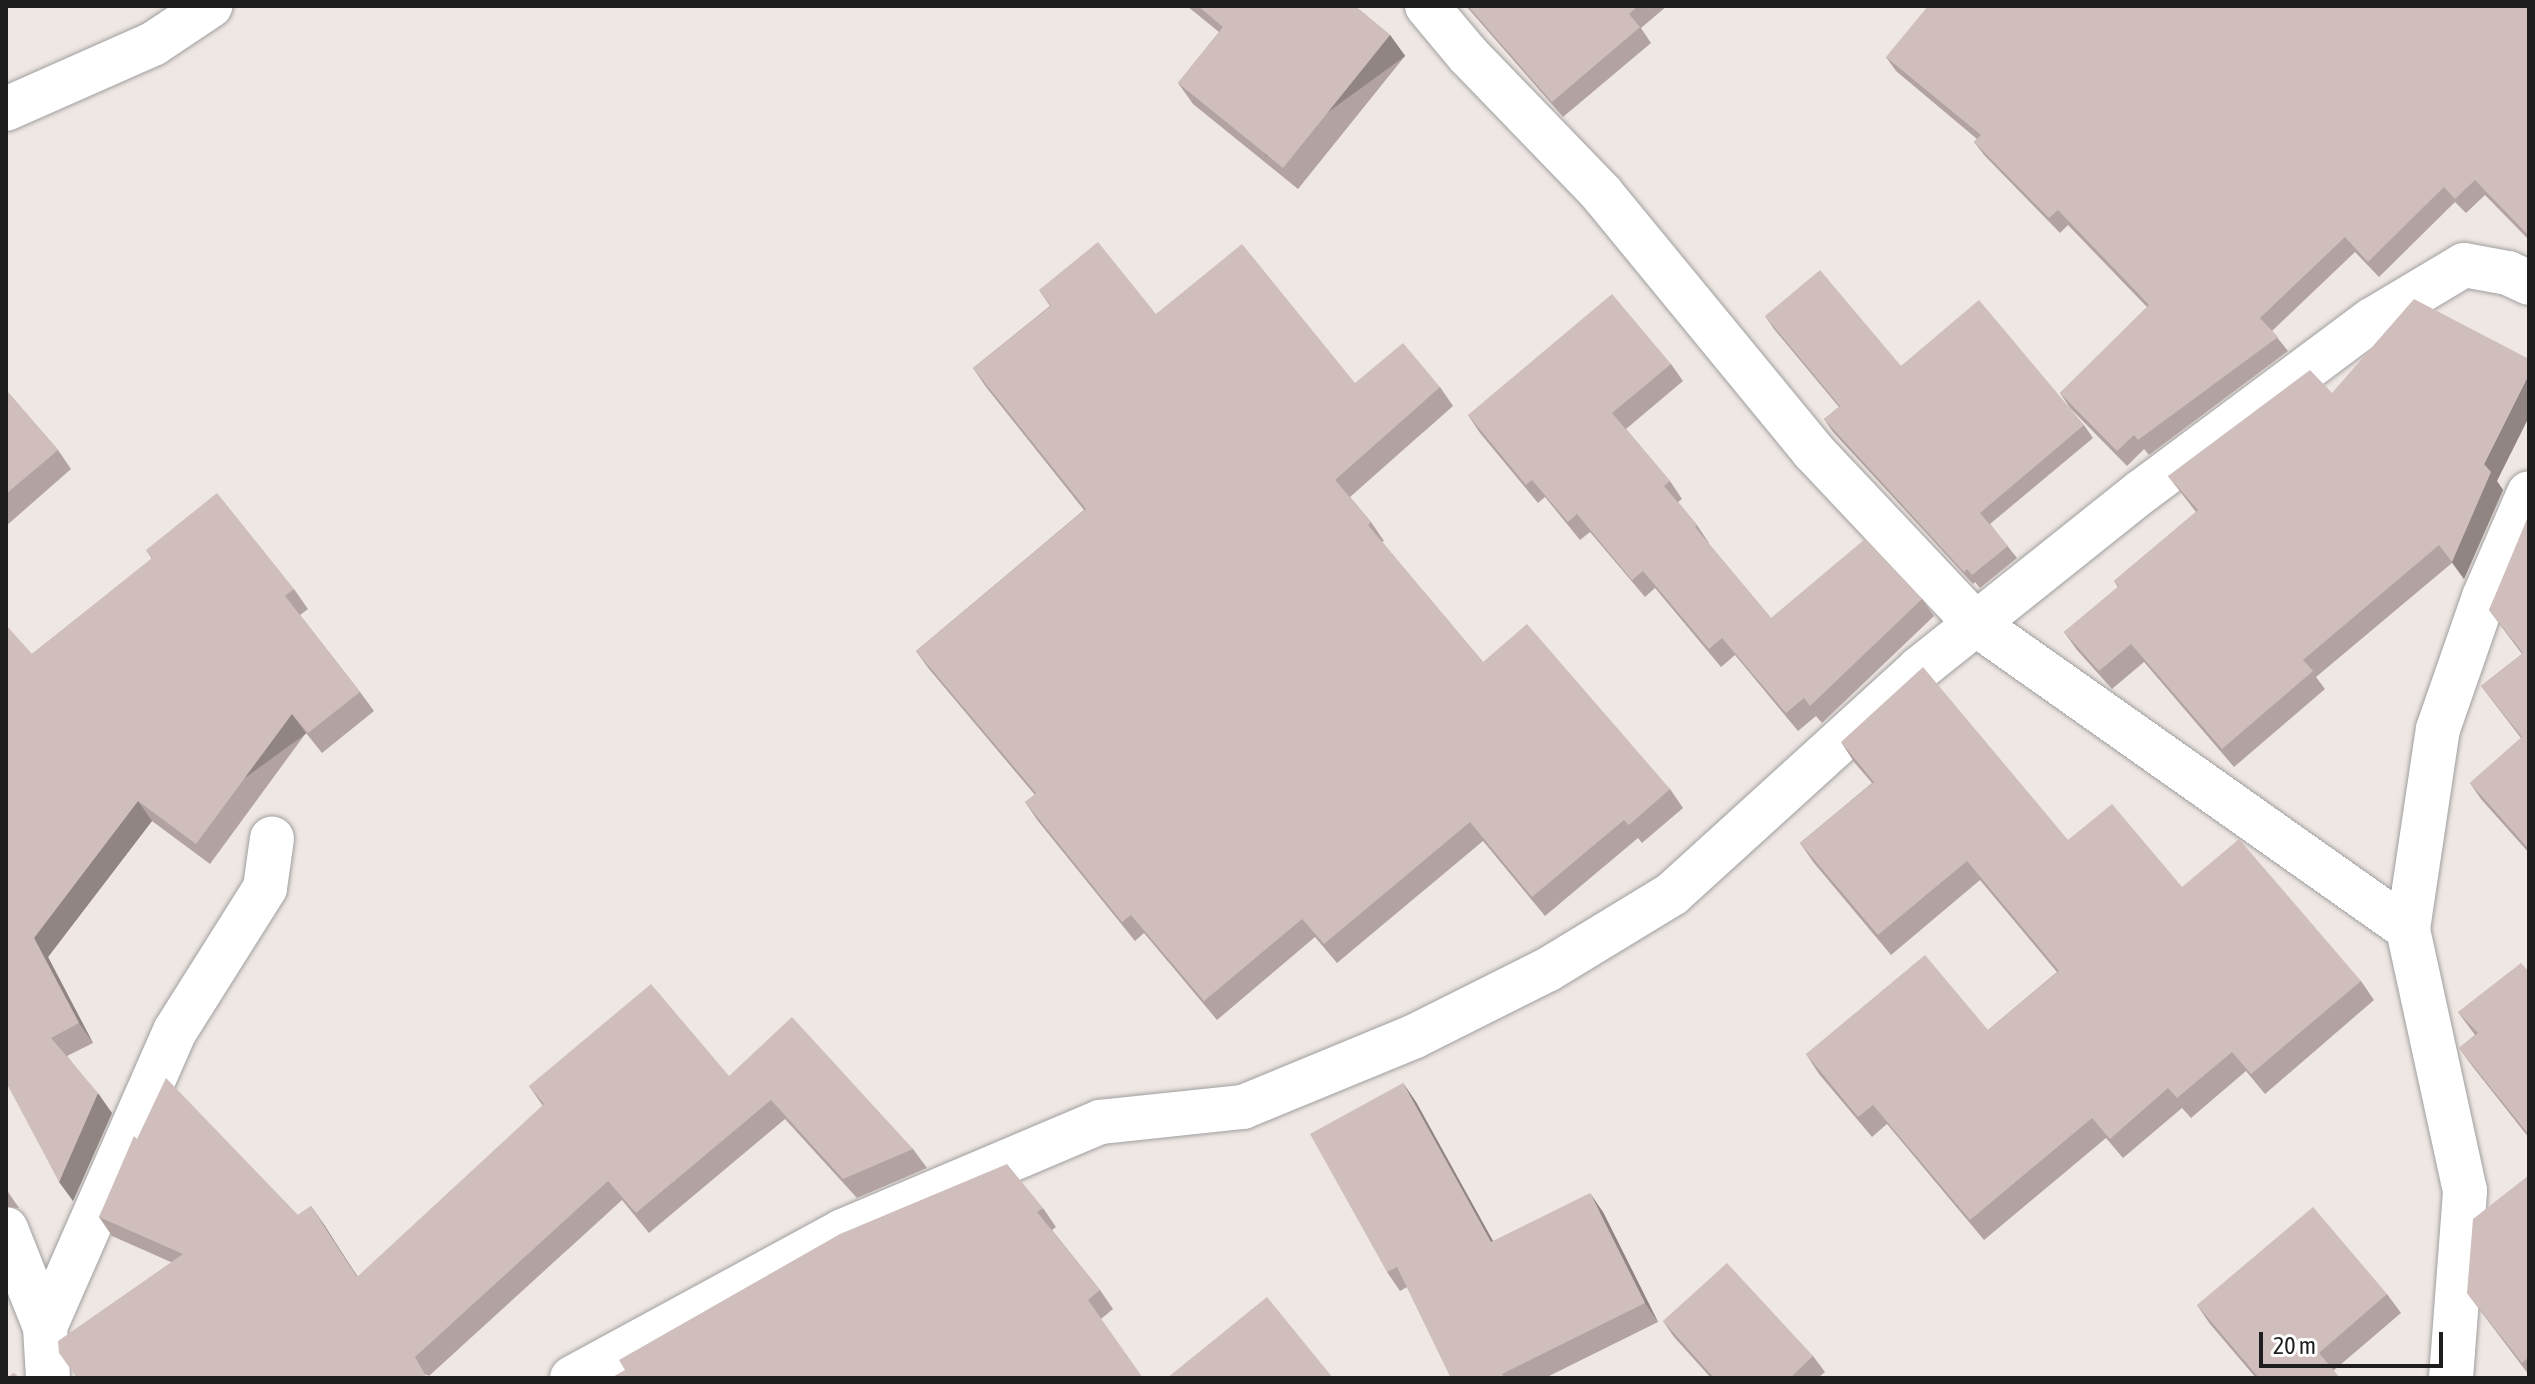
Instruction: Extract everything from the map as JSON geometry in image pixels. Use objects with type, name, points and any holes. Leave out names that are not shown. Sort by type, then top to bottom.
[{"type":"street","points":[[6,109],[153,44],[210,6]]},
{"type":"street","points":[[1427,6],[1468,55],[1602,194],[1813,451],[1976,624],[2408,929]]},
{"type":"street","points":[[572,1378],[843,1231],[1100,1122],[1243,1107],[1415,1036],[1547,970],[1672,894],[1919,669],[2141,492],[2372,320],[2464,265],[2508,273],[2529,283]]},
{"type":"street","points":[[2451,1378],[2465,1191],[2408,929],[2438,729],[2484,597],[2529,493]]},
{"type":"street","points":[[45,1327],[175,1031],[265,888],[272,838]]},
{"type":"street","points":[[6,1229],[45,1327],[48,1378]]},
{"type":"building","points":[[1198,6],[1355,6],[1390,35],[1283,168],[1178,83],[1223,27]]},
{"type":"building","points":[[1468,6],[1638,6],[1629,14],[1640,27],[1552,102]]},
{"type":"building","points":[[1928,6],[2529,6],[2529,236],[2475,180],[2455,199],[2444,187],[2368,262],[2345,237],[2260,318],[2278,337],[2138,440],[2134,435],[2117,451],[2060,393],[2149,305],[2058,210],[2049,218],[1974,142],[1981,135],[1886,57]]},
{"type":"building","points":[[1098,242],[1156,314],[1242,244],[1355,383],[1403,343],[1440,387],[1335,480],[1371,522],[1368,525],[1483,662],[1527,624],[1670,789],[1629,825],[1624,820],[1532,897],[1470,822],[1324,944],[1302,919],[1204,1001],[1131,915],[1122,922],[1025,802],[1036,793],[916,651],[1086,509],[973,368],[1051,306],[1039,290]]},
{"type":"building","points":[[1820,270],[1901,366],[1979,300],[2084,425],[1980,513],[2008,546],[1972,575],[1967,569],[1964,572],[1824,419],[1840,406],[1765,316]]},
{"type":"building","points":[[1612,294],[1671,364],[1612,413],[1670,481],[1664,486],[1697,525],[1695,527],[1771,618],[1865,539],[1922,599],[1810,706],[1804,698],[1786,713],[1722,638],[1709,649],[1643,571],[1632,580],[1577,514],[1568,522],[1532,480],[1526,485],[1468,415]]},
{"type":"building","points":[[2414,299],[2529,359],[2529,374],[2484,464],[2491,472],[2452,562],[2439,545],[2303,660],[2313,671],[2222,749],[2131,644],[2099,671],[2064,632],[2119,586],[2114,581],[2198,510],[2168,476],[2310,370],[2332,393]]},
{"type":"building","points":[[6,390],[58,450],[6,494]]},
{"type":"building","points":[[217,493],[294,589],[285,596],[360,692],[308,733],[292,714],[196,844],[138,801],[34,938],[79,1023],[51,1038],[98,1093],[59,1182],[6,1082],[6,625],[32,654],[152,558],[146,550]]},
{"type":"building","points":[[2527,519],[2527,847],[2470,783],[2522,737],[2481,686],[2523,653],[2489,610]]},
{"type":"building","points":[[1923,667],[2068,840],[2112,804],[2182,887],[2239,839],[2361,981],[2251,1074],[2232,1052],[2177,1098],[2168,1088],[2110,1139],[2092,1118],[1970,1220],[1873,1105],[1858,1117],[1806,1054],[1925,955],[1988,1030],[2059,971],[1967,861],[1878,935],[1800,843],[1874,782],[1841,742]]},
{"type":"building","points":[[2521,963],[2529,972],[2529,1135],[2459,1048],[2478,1033],[2458,1012]]},
{"type":"building","points":[[651,984],[729,1076],[792,1017],[913,1149],[843,1179],[771,1100],[636,1213],[608,1181],[415,1357],[427,1378],[77,1378],[59,1353],[58,1341],[183,1254],[99,1217],[134,1136],[137,1139],[166,1078],[298,1215],[311,1206],[357,1277],[544,1104],[529,1086]]},
{"type":"building","points":[[1403,1083],[1491,1242],[1590,1193],[1645,1303],[1502,1374],[1505,1378],[1451,1378],[1397,1267],[1387,1272],[1310,1134]]},
{"type":"building","points":[[1007,1164],[1043,1208],[1037,1212],[1100,1290],[1088,1300],[1143,1378],[611,1378],[625,1370],[619,1360],[840,1234]]},
{"type":"building","points":[[2529,1175],[2529,1357],[2522,1363],[2467,1293],[2473,1219]]},
{"type":"building","points":[[2313,1207],[2387,1294],[2319,1353],[2340,1378],[2259,1378],[2197,1305]]},
{"type":"building","points":[[1727,1263],[1813,1356],[1790,1378],[1714,1378],[1663,1321]]},
{"type":"building","points":[[1267,1297],[1333,1378],[1167,1378]]}]
